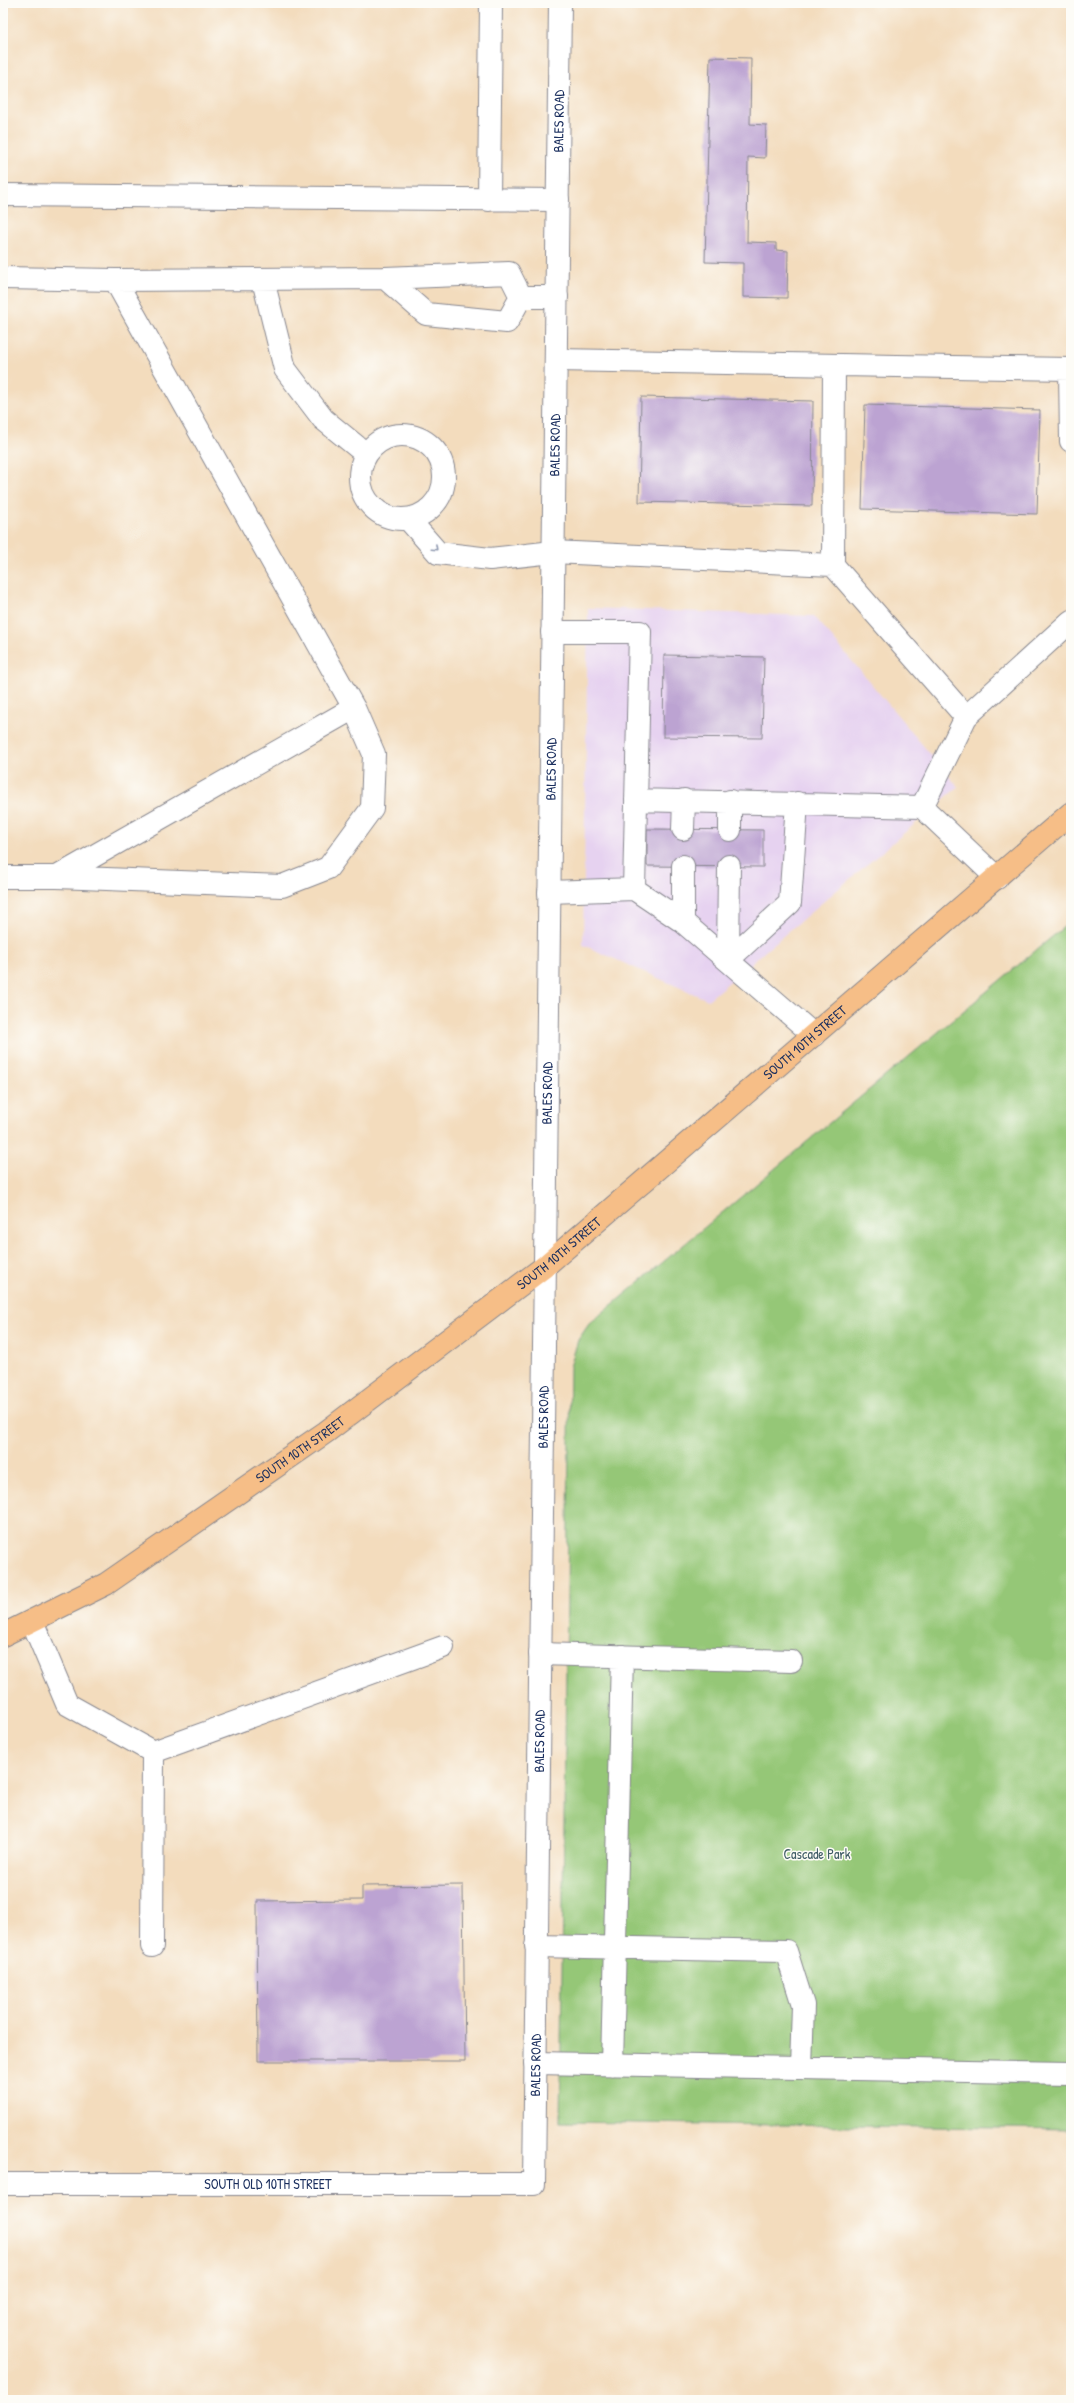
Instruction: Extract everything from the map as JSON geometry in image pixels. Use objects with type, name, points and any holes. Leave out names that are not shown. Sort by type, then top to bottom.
[{"type":"main road","name":"SOUTH 10TH STREET","points":[[3,1635],[112,1579],[326,1432],[544,1267],[1071,813]]},
{"type":"street","points":[[489,200],[491,3]]},
{"type":"street","name":"BALES ROAD","points":[[534,2184],[560,3]]},
{"type":"street","points":[[3,196],[558,200]]},
{"type":"street","points":[[3,278],[263,280],[384,278],[509,273],[521,297]]},
{"type":"street","points":[[384,278],[426,314],[507,322],[521,297]]},
{"type":"street","points":[[3,877],[57,877],[282,886],[328,868],[372,808],[374,754],[354,708],[115,280]]},
{"type":"street","points":[[263,280],[285,369],[323,419],[366,454]]},
{"type":"street","points":[[521,297],[557,297]]},
{"type":"street","points":[[556,360],[1070,369],[1071,441]]},
{"type":"street","points":[[834,365],[834,565],[966,717]]},
{"type":"street","points":[[402,434],[415,436],[427,442],[437,452],[443,465],[445,479],[442,494],[434,506],[423,515],[409,520],[395,520],[381,515],[370,506],[363,494],[360,480],[361,466],[366,454],[376,443],[388,437],[402,434]]},
{"type":"street","points":[[409,520],[438,553],[490,559],[553,552],[834,565]]},
{"type":"street","points":[[922,807],[966,717],[1071,621]]},
{"type":"street","points":[[552,632],[640,632],[634,889]]},
{"type":"street","points":[[57,877],[354,708]]},
{"type":"street","points":[[636,800],[730,801],[922,807],[997,878]]},
{"type":"street","points":[[683,830],[684,800]]},
{"type":"street","points":[[730,801],[730,830]]},
{"type":"street","points":[[728,960],[790,903],[797,804]]},
{"type":"street","points":[[682,866],[683,922]]},
{"type":"street","points":[[728,960],[729,866]]},
{"type":"street","points":[[549,892],[634,889],[683,922],[814,1035]]},
{"type":"street","points":[[32,1621],[67,1704],[153,1752],[443,1647]]},
{"type":"street","points":[[540,1654],[791,1661]]},
{"type":"street","points":[[612,2064],[622,1656]]},
{"type":"street","points":[[152,1946],[153,1752]]},
{"type":"street","points":[[536,1946],[786,1951],[803,2005],[801,2068]]},
{"type":"street","points":[[535,2063],[1071,2073]]},
{"type":"street","name":"SOUTH OLD 10TH STREET","points":[[3,2184],[534,2184]]},
{"type":"shaded area","points":[[588,608],[814,616],[958,787],[708,1000],[583,945]]},
{"type":"green space","name":"Cascade Park","points":[[1071,921],[1071,2129],[560,2122],[570,1367],[578,1340],[589,1324]]},
{"type":"building","points":[[710,57],[751,58],[750,124],[766,125],[765,158],[748,157],[747,242],[776,243],[776,250],[788,251],[787,298],[743,297],[743,263],[705,262]]},
{"type":"building","points":[[641,397],[813,401],[812,506],[639,502]]},
{"type":"building","points":[[865,405],[1040,410],[1037,514],[862,509]]},
{"type":"building","points":[[664,655],[764,657],[762,738],[663,737]]},
{"type":"building","points":[[647,829],[763,830],[763,867],[647,866]]},
{"type":"building","points":[[463,1885],[465,2061],[258,2061],[257,1901],[362,1900],[362,1886]]}]
